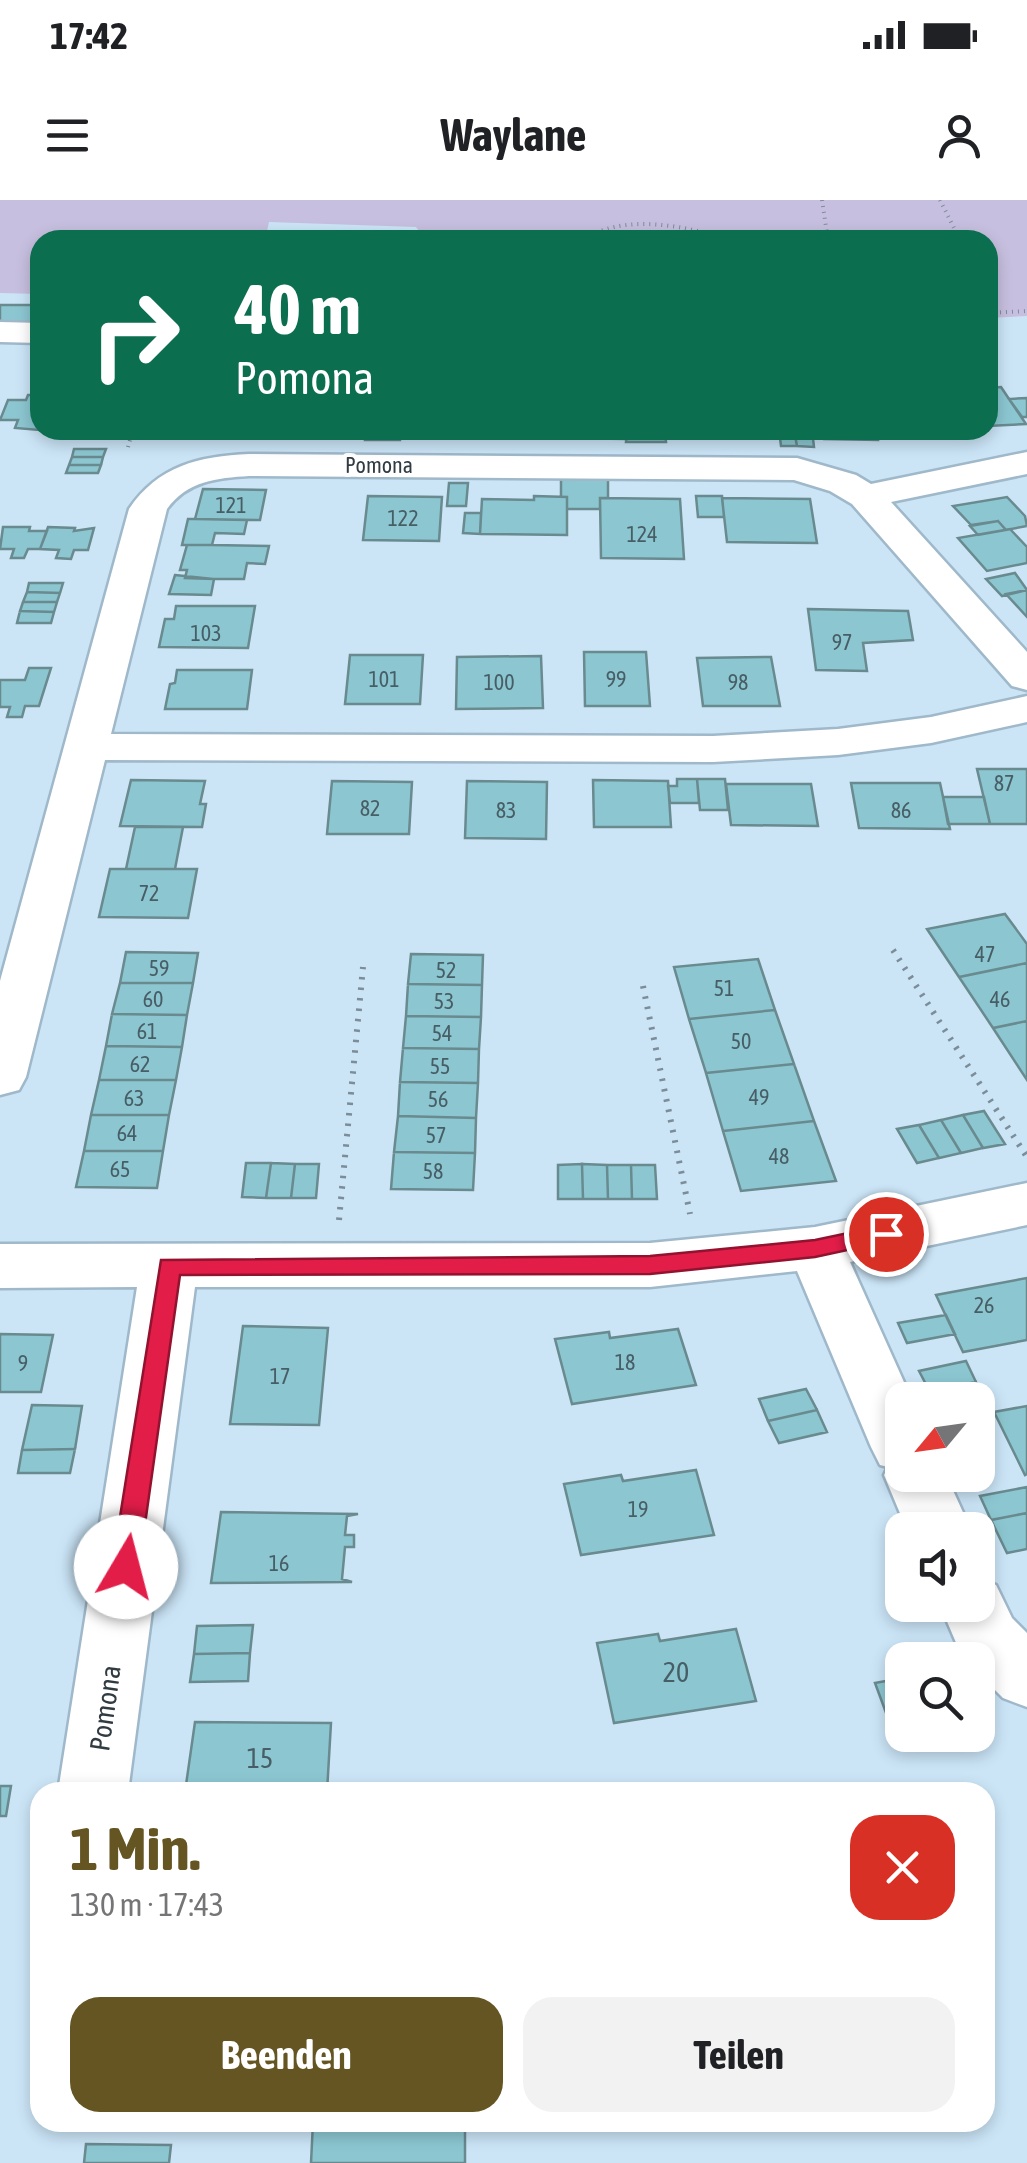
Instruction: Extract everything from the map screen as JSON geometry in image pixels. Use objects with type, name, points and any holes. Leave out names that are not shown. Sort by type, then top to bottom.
[{"type":"street","points":[[0,332],[30,333]]},
{"type":"street","points":[[864,496],[1027,463]]},
{"type":"street","name":"Pomona","points":[[0,1077],[148,509],[164,486],[193,473],[249,465],[772,466],[822,475],[864,496],[1027,676]]},
{"type":"street","points":[[88,747],[713,749],[838,742],[931,730],[1027,709]]},
{"type":"street","points":[[0,1266],[650,1265],[815,1248],[1027,1204]]},
{"type":"street","points":[[815,1248],[885,1408]]},
{"type":"street","name":"Pomona","points":[[94,1782],[169,1266]]},
{"type":"street","points":[[980,1622],[987,1638],[1027,1677]]},
{"type":"path","points":[[822,200],[826,230]]},
{"type":"path","points":[[940,200],[955,230]]},
{"type":"path","points":[[601,230],[636,220],[687,230]]},
{"type":"path","points":[[998,312],[1027,311]]},
{"type":"path","points":[[128,446],[130,440]]},
{"type":"path","points":[[893,950],[1027,1156]]},
{"type":"path","points":[[334,1266],[363,967]]},
{"type":"path","points":[[643,986],[699,1260]]},
{"type":"shaded area","points":[[0,200],[1027,200],[1027,316],[998,317],[998,230],[418,230],[269,222],[267,230],[30,230],[30,294],[0,293]]},
{"type":"building","points":[[0,305],[30,305],[30,324],[0,324]]},
{"type":"building","points":[[1001,387],[1026,424],[998,425]]},
{"type":"building","points":[[30,395],[30,429],[15,428],[18,420],[0,420],[8,400],[26,400]]},
{"type":"building","points":[[1027,398],[1027,417],[1022,417],[1009,399]]},
{"type":"building","points":[[666,440],[666,442],[626,442]]},
{"type":"building","points":[[780,440],[796,440],[797,446],[781,446]]},
{"type":"building","points":[[796,440],[813,440],[814,447],[797,446]]},
{"type":"building","points":[[74,449],[106,449],[103,457],[72,457]]},
{"type":"building","points":[[72,457],[103,457],[101,465],[69,465]]},
{"type":"building","points":[[69,465],[101,465],[98,473],[66,473]]},
{"type":"building","points":[[561,478],[608,479],[608,498],[600,498],[600,509],[567,509],[567,497],[561,497]]},
{"type":"building","points":[[449,483],[468,483],[466,506],[447,506]]},
{"type":"building","points":[[203,489],[266,490],[260,520],[195,519]]},
{"type":"building","points":[[368,496],[442,497],[439,541],[363,540]]},
{"type":"building","points":[[534,496],[567,497],[567,535],[480,534],[482,499],[534,500]]},
{"type":"building","points":[[696,496],[722,496],[724,517],[698,517]]},
{"type":"building","points":[[1007,497],[1025,516],[1027,526],[1006,530],[998,521],[971,525],[953,506]]},
{"type":"building","points":[[600,498],[680,499],[684,559],[601,558]]},
{"type":"building","points":[[722,498],[810,499],[817,543],[727,542]]},
{"type":"building","points":[[465,513],[481,513],[480,534],[463,533]]},
{"type":"building","points":[[188,519],[247,520],[244,534],[215,533],[212,545],[182,545]]},
{"type":"building","points":[[998,521],[1006,530],[978,535],[970,526]]},
{"type":"building","points":[[3,527],[47,531],[40,549],[28,549],[24,558],[11,558],[14,549],[0,549]]},
{"type":"building","points":[[48,527],[75,528],[74,531],[94,528],[88,550],[74,550],[71,559],[56,558],[59,550],[40,549]]},
{"type":"building","points":[[1010,529],[1027,547],[1027,563],[987,571],[958,538]]},
{"type":"building","points":[[187,545],[269,546],[265,564],[247,563],[244,579],[214,579],[185,578],[187,570],[180,570]]},
{"type":"building","points":[[1015,573],[1027,590],[1002,596],[986,579]]},
{"type":"building","points":[[175,575],[214,579],[211,595],[169,594]]},
{"type":"building","points":[[29,583],[63,583],[60,593],[27,592]]},
{"type":"building","points":[[1027,590],[1027,617],[1006,594]]},
{"type":"building","points":[[27,592],[60,593],[57,602],[23,602]]},
{"type":"building","points":[[23,602],[57,602],[54,612],[20,611]]},
{"type":"building","points":[[176,606],[255,606],[248,648],[159,647],[165,619],[174,619]]},
{"type":"building","points":[[808,609],[908,611],[913,640],[863,643],[867,671],[816,670]]},
{"type":"building","points":[[20,611],[54,612],[51,623],[17,623]]},
{"type":"building","points":[[584,652],[646,652],[650,706],[585,706]]},
{"type":"building","points":[[350,655],[423,655],[420,704],[345,704]]},
{"type":"building","points":[[541,656],[543,708],[456,709],[457,657]]},
{"type":"building","points":[[771,657],[780,706],[703,706],[697,658]]},
{"type":"building","points":[[29,668],[51,668],[39,706],[25,706],[22,717],[7,717],[10,707],[0,707],[0,680],[25,680]]},
{"type":"building","points":[[177,670],[252,670],[247,709],[165,709]]},
{"type":"building","points":[[977,769],[1027,769],[1027,824],[990,824]]},
{"type":"building","points":[[677,779],[697,779],[699,803],[670,803],[668,786],[677,786]]},
{"type":"building","points":[[697,779],[725,779],[728,810],[700,810]]},
{"type":"building","points":[[131,780],[205,781],[200,804],[206,804],[202,827],[120,826]]},
{"type":"building","points":[[593,780],[668,781],[671,827],[594,827]]},
{"type":"building","points":[[332,781],[412,782],[409,834],[327,834]]},
{"type":"building","points":[[467,781],[547,782],[546,839],[465,838]]},
{"type":"building","points":[[851,783],[940,783],[950,829],[859,828]]},
{"type":"building","points":[[726,784],[811,784],[818,826],[731,825]]},
{"type":"building","points":[[943,797],[984,797],[990,824],[948,824]]},
{"type":"building","points":[[135,827],[183,827],[175,869],[126,869]]},
{"type":"building","points":[[110,869],[197,869],[188,918],[99,917]]},
{"type":"building","points":[[1005,914],[1027,944],[1027,963],[959,977],[927,929]]},
{"type":"building","points":[[126,952],[198,953],[193,983],[120,983]]},
{"type":"building","points":[[411,954],[483,955],[482,985],[408,984]]},
{"type":"building","points":[[758,959],[775,1010],[689,1019],[674,967]]},
{"type":"building","points":[[1027,963],[1027,1021],[993,1028],[959,977]]},
{"type":"building","points":[[120,983],[193,983],[187,1015],[112,1014]]},
{"type":"building","points":[[408,984],[482,985],[481,1017],[406,1016]]},
{"type":"building","points":[[775,1010],[794,1064],[706,1073],[689,1019]]},
{"type":"building","points":[[112,1014],[187,1015],[182,1047],[106,1046]]},
{"type":"building","points":[[406,1016],[481,1017],[479,1049],[403,1048]]},
{"type":"building","points":[[1027,1021],[1027,1080],[993,1028]]},
{"type":"building","points":[[106,1046],[182,1047],[176,1080],[99,1080]]},
{"type":"building","points":[[403,1048],[479,1049],[478,1083],[400,1082]]},
{"type":"building","points":[[794,1064],[814,1121],[723,1131],[706,1073]]},
{"type":"building","points":[[99,1080],[176,1080],[169,1115],[91,1115]]},
{"type":"building","points":[[400,1082],[478,1083],[476,1118],[398,1116]]},
{"type":"building","points":[[984,1111],[1005,1144],[983,1148],[963,1115]]},
{"type":"building","points":[[91,1115],[169,1115],[163,1151],[84,1151]]},
{"type":"building","points":[[963,1115],[983,1148],[961,1153],[941,1120]]},
{"type":"building","points":[[398,1116],[476,1118],[475,1153],[394,1152]]},
{"type":"building","points":[[941,1120],[961,1153],[939,1158],[919,1125]]},
{"type":"building","points":[[814,1121],[836,1181],[741,1191],[723,1131]]},
{"type":"building","points":[[919,1125],[939,1158],[917,1163],[897,1129]]},
{"type":"building","points":[[84,1151],[163,1151],[157,1188],[76,1187]]},
{"type":"building","points":[[394,1152],[475,1153],[473,1190],[391,1189]]},
{"type":"building","points":[[246,1163],[271,1163],[266,1198],[242,1197]]},
{"type":"building","points":[[271,1163],[295,1164],[291,1198],[266,1198]]},
{"type":"building","points":[[295,1164],[319,1164],[316,1198],[291,1198]]},
{"type":"building","points":[[582,1164],[583,1199],[558,1199],[558,1165]]},
{"type":"building","points":[[582,1164],[607,1165],[608,1199],[583,1199]]},
{"type":"building","points":[[607,1165],[631,1165],[632,1199],[608,1199]]},
{"type":"building","points":[[631,1165],[655,1165],[657,1199],[632,1199]]},
{"type":"building","points":[[1027,1278],[1027,1340],[963,1352],[936,1295]]},
{"type":"building","points":[[946,1315],[955,1334],[907,1343],[898,1323]]},
{"type":"building","points":[[243,1326],[328,1328],[319,1425],[230,1424]]},
{"type":"building","points":[[678,1329],[696,1385],[572,1404],[555,1339],[609,1332],[610,1338]]},
{"type":"building","points":[[0,1334],[53,1335],[41,1392],[0,1392]]},
{"type":"building","points":[[966,1361],[976,1382],[925,1382],[919,1371]]},
{"type":"building","points":[[806,1389],[817,1410],[768,1421],[759,1399]]},
{"type":"building","points":[[32,1405],[82,1406],[75,1449],[22,1450]]},
{"type":"building","points":[[1027,1406],[1025,1475],[995,1414]]},
{"type":"building","points":[[817,1410],[827,1432],[779,1443],[768,1421]]},
{"type":"building","points":[[75,1449],[70,1473],[18,1473],[22,1450]]},
{"type":"building","points":[[696,1470],[714,1535],[581,1555],[564,1484],[621,1475],[623,1481]]},
{"type":"building","points":[[1027,1487],[1027,1513],[995,1519],[995,1512],[987,1512],[980,1496]]},
{"type":"building","points":[[221,1512],[358,1514],[347,1516],[345,1535],[354,1535],[354,1547],[345,1547],[342,1579],[352,1582],[211,1583]]},
{"type":"building","points":[[1027,1513],[1027,1549],[1007,1553],[995,1528],[995,1519]]},
{"type":"building","points":[[253,1625],[250,1653],[194,1654],[197,1626]]},
{"type":"building","points":[[736,1629],[756,1701],[614,1723],[597,1643],[658,1634],[660,1641]]},
{"type":"building","points":[[250,1653],[248,1681],[190,1682],[194,1654]]},
{"type":"building","points":[[885,1681],[885,1710],[875,1683]]},
{"type":"building","points":[[195,1722],[331,1723],[328,1782],[186,1782]]},
{"type":"building","points":[[0,1786],[11,1786],[6,1816],[0,1816]]},
{"type":"building","points":[[313,2132],[465,2132],[465,2163],[311,2163]]},
{"type":"building","points":[[86,2144],[171,2145],[169,2163],[84,2163]]},
{"type":"route","points":[[126,1567],[169,1266],[650,1265],[815,1248],[886,1234]]}]
